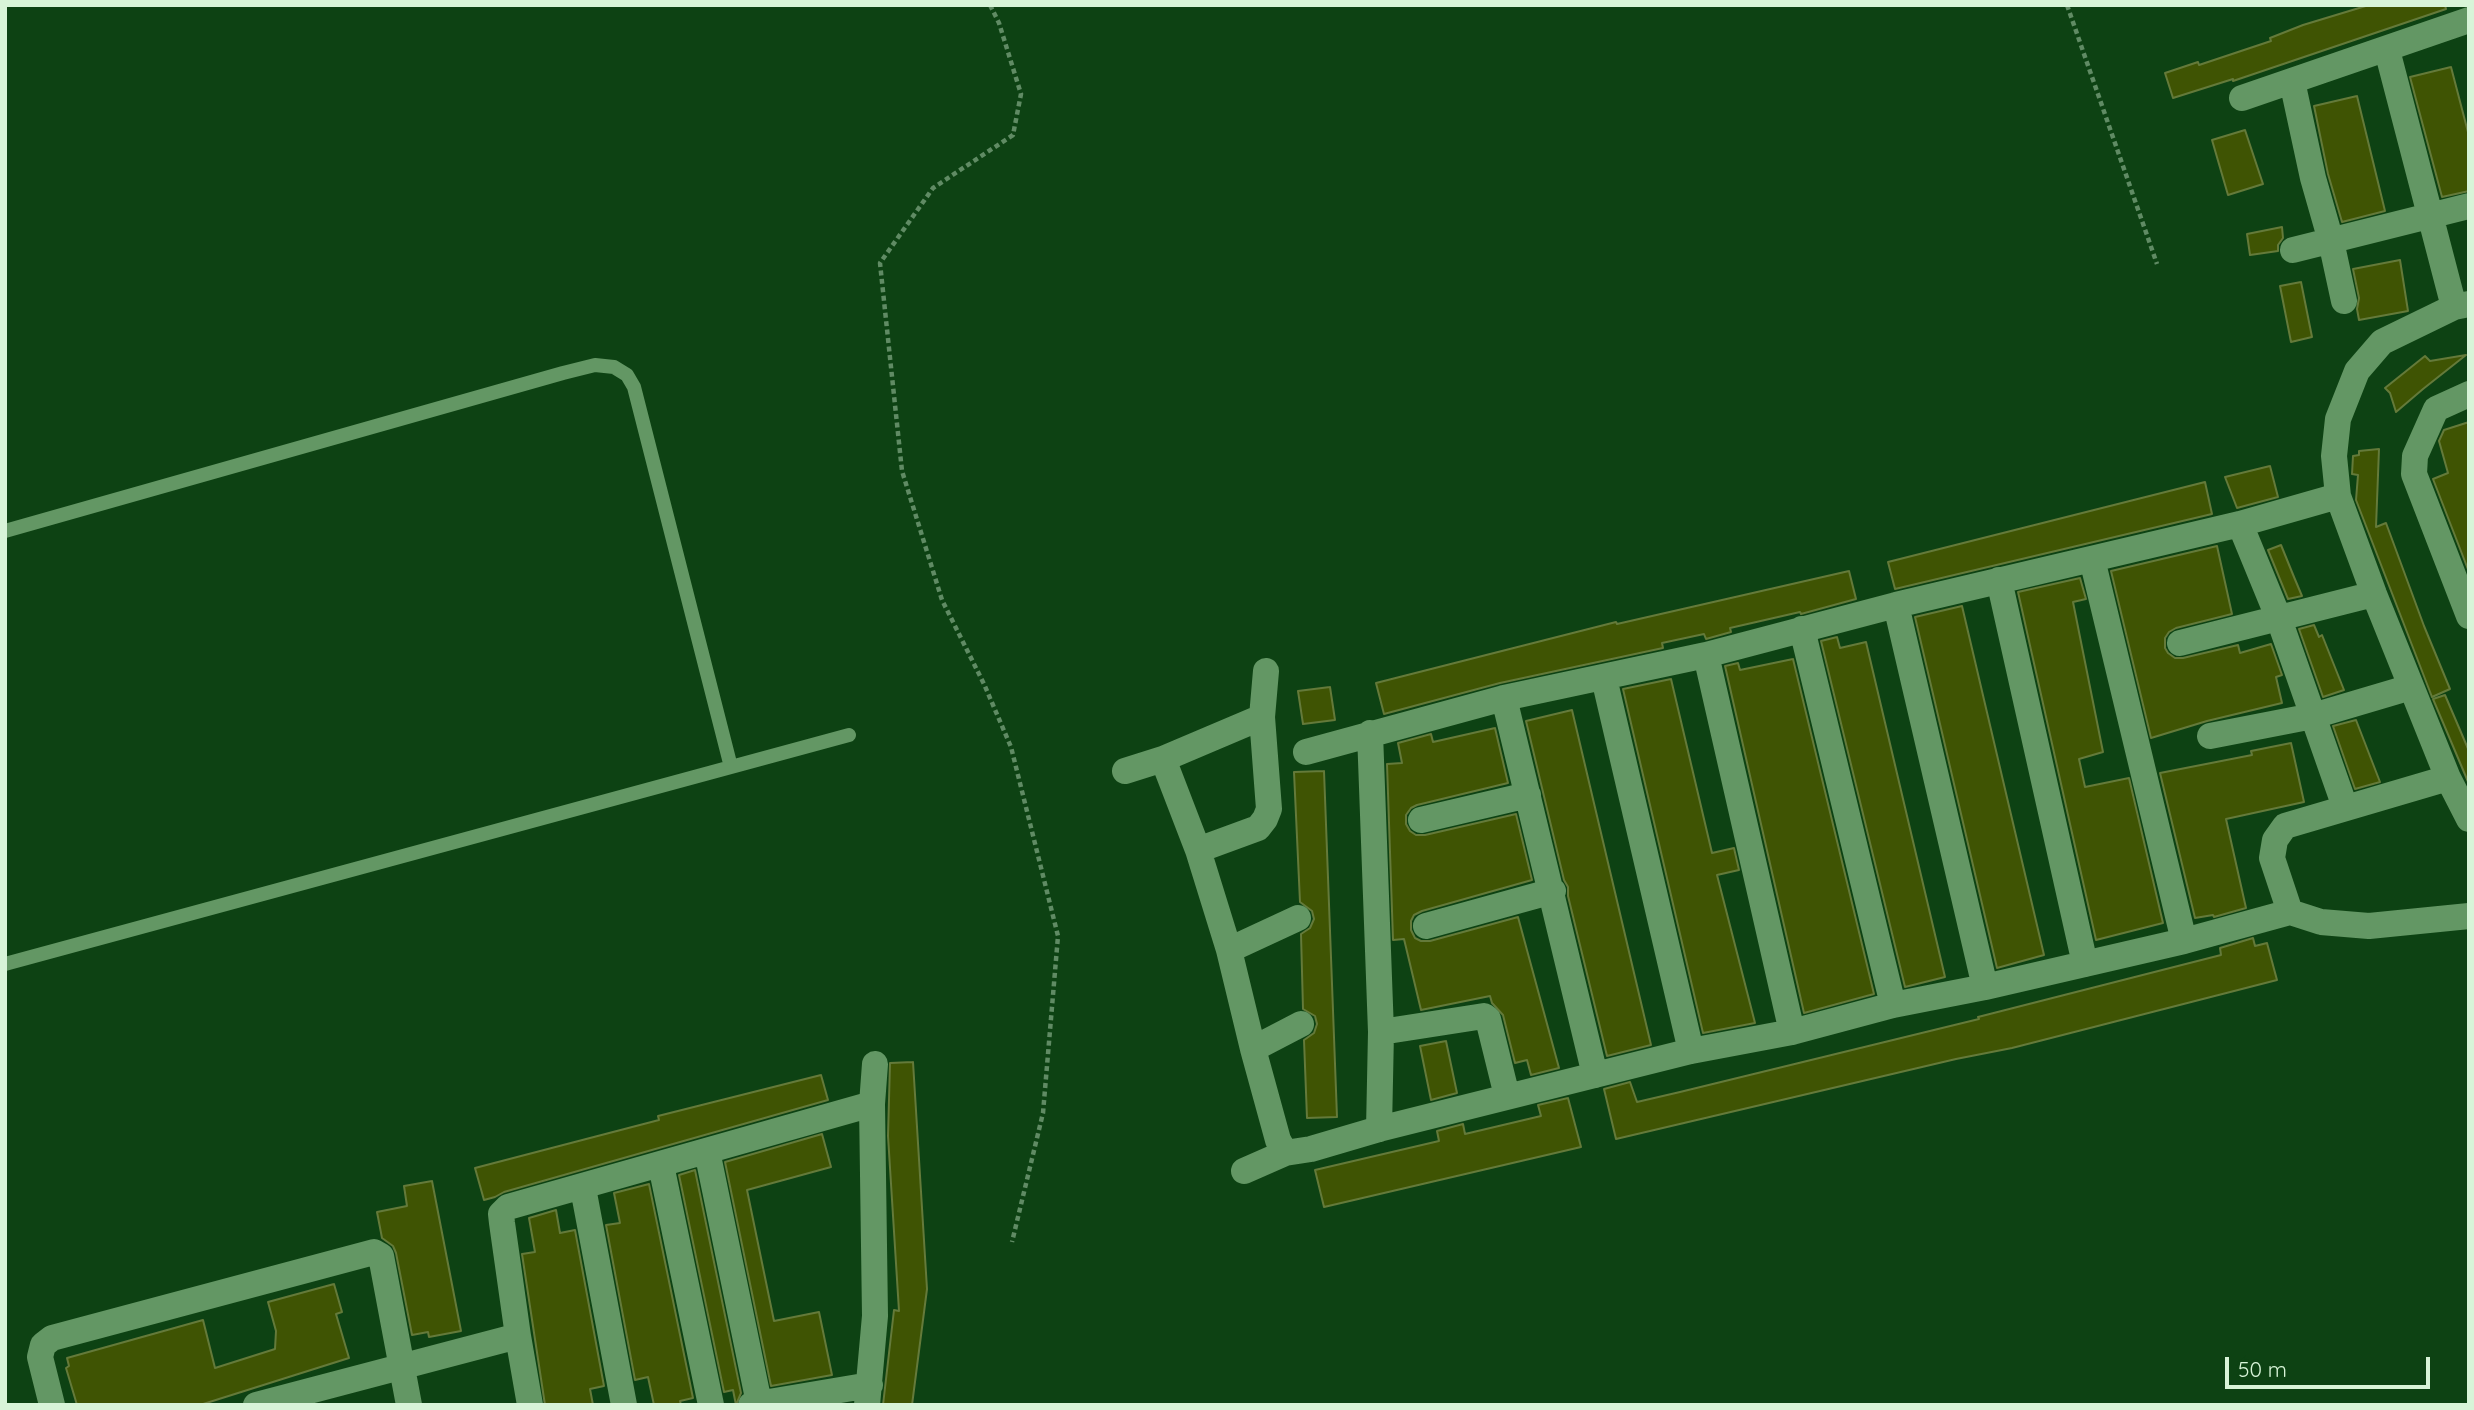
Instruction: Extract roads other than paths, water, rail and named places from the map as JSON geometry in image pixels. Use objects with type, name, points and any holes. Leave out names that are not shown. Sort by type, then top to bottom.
[{"type":"street","points":[[2242,98],[2469,20]]},
{"type":"street","points":[[2387,50],[2430,216],[2461,305],[2382,342],[2357,371],[2338,419],[2334,456],[2338,496],[2411,687],[2448,778],[2469,819]]},
{"type":"street","points":[[2292,81],[2344,301]]},
{"type":"street","points":[[2293,250],[2469,206]]},
{"type":"street","points":[[2469,394],[2436,409],[2415,456],[2414,474],[2469,616]]},
{"type":"street","points":[[1306,752],[1504,698],[1706,655],[1896,605],[2240,524],[2338,496]]},
{"type":"street","points":[[2240,524],[2279,619],[2345,807]]},
{"type":"street","points":[[2092,559],[2184,941]]},
{"type":"street","points":[[1999,580],[2085,964]]},
{"type":"street","points":[[2180,643],[2374,594]]},
{"type":"street","points":[[1896,605],[1985,987]]},
{"type":"street","points":[[1802,629],[1893,1005]]},
{"type":"street","points":[[1706,655],[1792,1032]]},
{"type":"street","points":[[1198,850],[1258,828],[1269,809],[1262,717],[1266,671]]},
{"type":"street","points":[[1604,677],[1691,1051]]},
{"type":"street","points":[[2210,736],[2313,716],[2411,687]]},
{"type":"street","points":[[1504,698],[1553,891],[1595,1075]]},
{"type":"street","points":[[1125,771],[1163,759],[1262,717]]},
{"type":"street","points":[[1370,733],[1381,1032],[1379,1129]]},
{"type":"street","points":[[1163,759],[1198,850],[1229,950],[1278,1140],[1285,1153]]},
{"type":"street","points":[[2290,912],[2272,858],[2275,840],[2285,826],[2448,778]]},
{"type":"street","points":[[1421,820],[1528,795]]},
{"type":"street","points":[[1426,926],[1553,891]]},
{"type":"street","points":[[1244,1171],[1285,1153],[1311,1149],[1507,1096],[1691,1051],[1792,1032],[1893,1005],[1985,987],[2184,941],[2290,912],[2321,922],[2369,926],[2469,916]]},
{"type":"street","points":[[1229,950],[1298,918]]},
{"type":"street","points":[[1381,1032],[1484,1016],[1488,1019],[1507,1096]]},
{"type":"street","points":[[1253,1049],[1301,1024]]},
{"type":"street","points":[[707,1151],[755,1404],[868,1395],[875,1316],[872,1104],[875,1064]]},
{"type":"street","points":[[530,1405],[501,1214],[508,1207],[583,1188],[872,1104]]},
{"type":"street","points":[[661,1165],[711,1405]]},
{"type":"street","points":[[583,1188],[624,1405]]},
{"type":"street","points":[[52,1405],[40,1357],[43,1345],[51,1338],[374,1252],[382,1256],[409,1405]]},
{"type":"street","points":[[256,1405],[291,1401],[402,1367],[518,1336]]},
{"type":"lane","points":[[5,531],[563,373],[595,365],[614,367],[626,375],[634,387],[731,767]]},
{"type":"lane","points":[[5,964],[849,736]]}]
